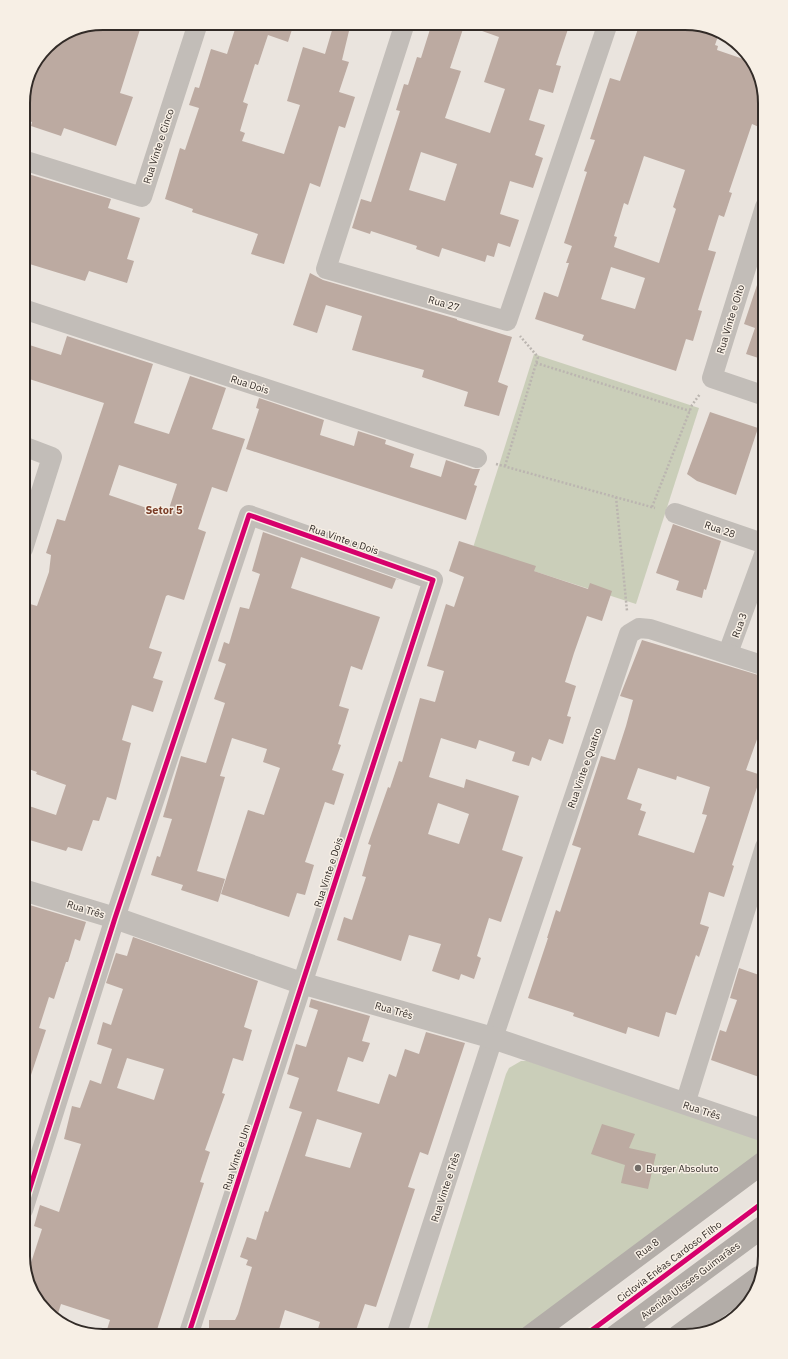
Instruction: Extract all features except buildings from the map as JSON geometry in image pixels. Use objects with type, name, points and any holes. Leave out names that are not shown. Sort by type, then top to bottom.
[{"type":"main road","name":"Rua 8","points":[[539,1329],[758,1166]]},
{"type":"main road","name":"Avenida Ulisses Guimarães","points":[[624,1329],[758,1230]]},
{"type":"main road","points":[[688,1329],[753,1281]]},
{"type":"street","name":"Rua Vinte e Cinco","points":[[30,162],[142,197],[196,30]]},
{"type":"street","name":"Rua 27","points":[[403,30],[326,269],[507,321]]},
{"type":"street","points":[[507,321],[606,30]]},
{"type":"street","name":"Rua Vinte e Oito","points":[[712,378],[758,230]]},
{"type":"street","name":"Rua Dois","points":[[30,311],[477,458]]},
{"type":"street","points":[[712,378],[758,394]]},
{"type":"street","points":[[30,449],[52,457],[30,527]]},
{"type":"street","name":"Rua 28","points":[[675,513],[758,542]]},
{"type":"street","name":"Rua Vinte e Dois","points":[[115,918],[249,515],[433,580],[301,983]]},
{"type":"street","name":"Rua 3","points":[[728,653],[758,571]]},
{"type":"street","points":[[629,634],[639,628],[650,629],[758,664]]},
{"type":"street","name":"Rua Vinte e Quatro","points":[[493,1038],[629,634]]},
{"type":"street","points":[[685,1104],[758,869]]},
{"type":"street","name":"Rua Três","points":[[30,892],[115,918],[301,983],[493,1038],[758,1129]]},
{"type":"street","points":[[30,1188],[115,918]]},
{"type":"street","name":"Rua Vinte e Um","points":[[190,1329],[301,983]]},
{"type":"street","name":"Rua Vinte e Três","points":[[398,1329],[493,1038]]},
{"type":"path","points":[[505,466],[538,357],[507,321]]},
{"type":"path","points":[[536,363],[690,411]]},
{"type":"path","points":[[652,507],[690,411],[712,378]]},
{"type":"path","points":[[477,458],[675,513]]},
{"type":"path","points":[[616,497],[629,634]]},
{"type":"green space","points":[[534,354],[699,408],[636,604],[472,551]]},
{"type":"green space","points":[[521,1061],[528,1061],[758,1138],[758,1164],[531,1329],[427,1329],[506,1074],[509,1068]]},
{"type":"cycle path","points":[[30,1188],[115,918],[249,515],[433,580],[190,1329]]},
{"type":"cycle path","name":"Ciclovia Enéas Cardoso Filho","points":[[593,1329],[758,1206]]},
{"type":"place","name":"Burger Absoluto","points":[[638,1168]]},
{"type":"district","name":"Setor 5","points":[[164,510]]}]
